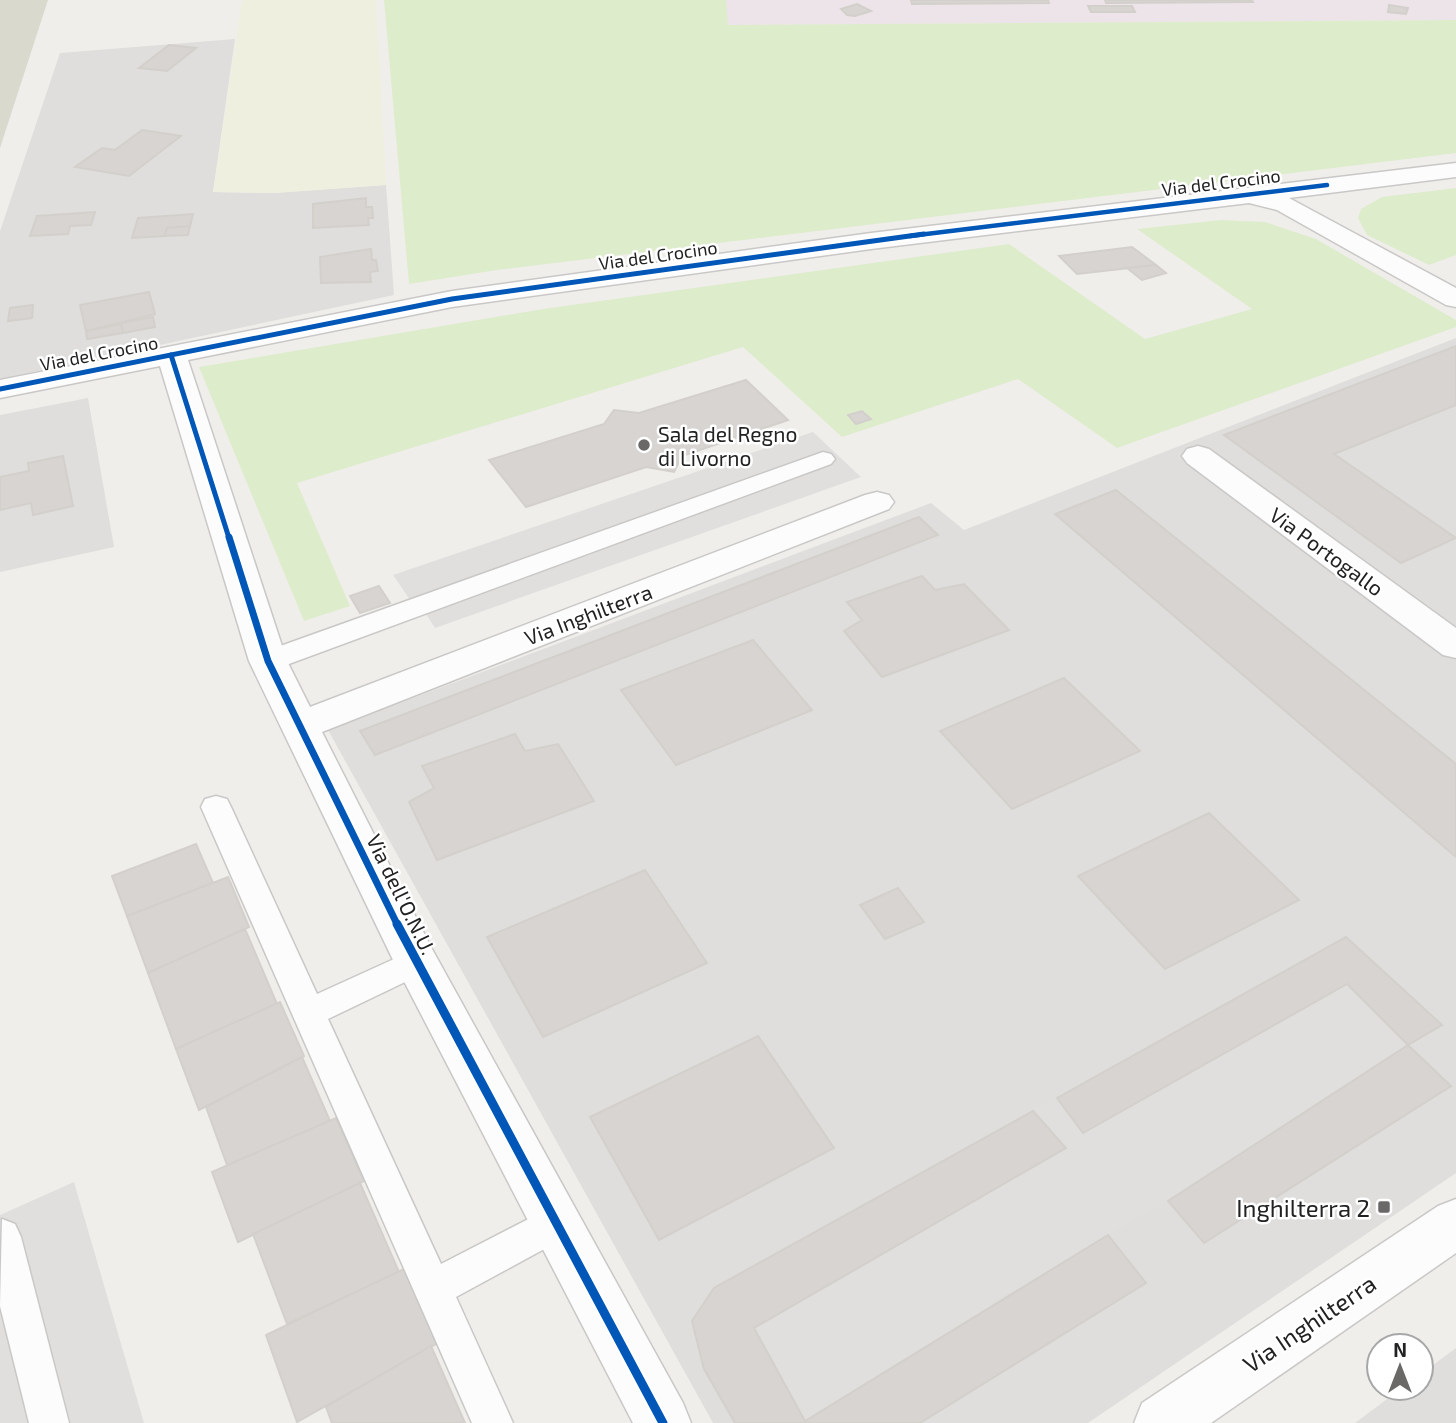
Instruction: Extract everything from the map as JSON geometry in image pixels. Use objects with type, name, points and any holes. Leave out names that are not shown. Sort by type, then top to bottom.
[{"type":"street","name":"Via del Crocino","points":[[0,389],[452,299],[858,243],[1456,170]]},
{"type":"street","points":[[1327,185],[1329,200],[1344,234]]},
{"type":"street","points":[[1246,195],[1286,205],[1344,234],[1456,299]]},
{"type":"street","name":"Via dell'O.N.U.","points":[[171,355],[268,661],[416,962],[663,1423]]},
{"type":"street","name":"Via Portogallo","points":[[1198,456],[1456,646]]},
{"type":"street","name":"Via Inghilterra","points":[[299,726],[877,502]]},
{"type":"street","name":"Via Inghilterra","points":[[1162,1423],[1456,1223]]},
{"type":"lane","points":[[268,661],[823,459]]},
{"type":"lane","points":[[216,807],[493,1423]]},
{"type":"lane","points":[[309,1013],[416,962]]},
{"type":"lane","points":[[433,1289],[557,1223]]},
{"type":"lane","points":[[2,1237],[49,1423]]},
{"type":"shaded area","points":[[0,0],[48,0],[0,148]]},
{"type":"shaded area","points":[[726,0],[1456,0],[1456,20],[727,25]]},
{"type":"shaded area","points":[[235,39],[213,192],[274,193],[386,185],[394,295],[0,379],[0,231],[60,53]]},
{"type":"shaded area","points":[[1456,338],[1456,1173],[1088,1423],[713,1423],[328,730],[931,503],[964,530]]},
{"type":"shaded area","points":[[88,398],[114,547],[0,572],[0,415]]},
{"type":"shaded area","points":[[813,432],[861,477],[435,628],[424,611],[419,613],[393,575]]},
{"type":"shaded area","points":[[1346,937],[1442,1025],[1408,1045],[1451,1086],[1204,1243],[1168,1201],[1108,1235],[1146,1283],[920,1423],[735,1423],[704,1369],[692,1321],[714,1288]]},
{"type":"shaded area","points":[[74,1182],[144,1423],[0,1423],[0,1215]]},
{"type":"shaded area","points":[[1456,1348],[1456,1423],[1355,1423],[1383,1402],[1435,1402],[1435,1364]]},
{"type":"green space","points":[[242,0],[376,0],[386,185],[274,193],[213,192]]},
{"type":"green space","points":[[384,0],[726,0],[728,25],[1456,20],[1456,153],[497,270],[409,284]]},
{"type":"green space","points":[[1456,188],[1456,255],[1429,265],[1367,235],[1358,218],[1361,209],[1382,197]]},
{"type":"green space","points":[[1221,220],[1265,222],[1316,239],[1456,320],[1456,327],[1117,448],[1018,379],[842,437],[743,347],[297,483],[350,606],[304,621],[199,367],[543,309],[1009,244],[1145,339],[1252,309],[1137,229]]},
{"type":"building","points":[[911,0],[1048,0],[1049,3],[912,4]]},
{"type":"building","points":[[1105,0],[1252,0],[1253,2],[1106,3]]},
{"type":"building","points":[[857,4],[871,11],[855,16],[847,15],[841,9]]},
{"type":"building","points":[[1389,5],[1408,8],[1406,14],[1388,12]]},
{"type":"building","points":[[1088,6],[1132,6],[1135,12],[1091,12]]},
{"type":"building","points":[[169,45],[196,48],[167,71],[139,68]]},
{"type":"building","points":[[142,130],[181,136],[129,176],[75,167],[102,148],[115,150]]},
{"type":"building","points":[[366,198],[366,207],[372,207],[373,218],[368,218],[369,225],[313,228],[313,204]]},
{"type":"building","points":[[95,212],[91,225],[70,226],[68,234],[30,236],[37,216]]},
{"type":"building","points":[[193,214],[190,226],[167,228],[165,236],[132,238],[138,218]]},
{"type":"building","points":[[190,226],[188,235],[165,236],[167,228]]},
{"type":"building","points":[[1132,247],[1156,265],[1077,274],[1059,256]]},
{"type":"building","points":[[371,249],[372,260],[376,260],[378,271],[370,272],[371,282],[321,283],[320,257]]},
{"type":"building","points":[[1156,265],[1166,273],[1142,280],[1127,268]]},
{"type":"building","points":[[149,292],[155,314],[86,331],[80,305]]},
{"type":"building","points":[[33,305],[32,318],[8,321],[10,308]]},
{"type":"building","points":[[153,317],[155,327],[123,333],[121,323]]},
{"type":"building","points":[[121,324],[123,333],[87,339],[86,331]]},
{"type":"building","points":[[1456,346],[1456,405],[1334,454],[1456,538],[1401,563],[1224,435]]},
{"type":"building","points":[[746,380],[788,420],[682,456],[674,472],[646,467],[526,507],[489,460],[604,424],[614,410],[639,413]]},
{"type":"building","points":[[862,411],[871,419],[856,424],[848,415]]},
{"type":"building","points":[[63,456],[73,506],[33,515],[31,503],[0,510],[0,477],[29,471],[28,463]]},
{"type":"building","points":[[1116,490],[1456,764],[1456,857],[1055,514]]},
{"type":"building","points":[[919,517],[938,535],[375,755],[360,731]]},
{"type":"building","points":[[922,576],[935,590],[964,584],[1009,630],[882,677],[844,631],[862,620],[847,602]]},
{"type":"building","points":[[379,586],[390,603],[360,613],[350,596]]},
{"type":"building","points":[[753,640],[812,710],[676,765],[621,690]]},
{"type":"building","points":[[1064,678],[1140,751],[1012,809],[940,731]]},
{"type":"building","points":[[515,734],[525,751],[558,744],[594,801],[437,860],[409,802],[434,788],[422,766]]},
{"type":"building","points":[[1209,813],[1299,900],[1165,969],[1078,876]]},
{"type":"building","points":[[196,844],[213,883],[127,916],[112,876]]},
{"type":"building","points":[[645,870],[707,963],[543,1037],[487,937]]},
{"type":"building","points":[[228,877],[249,927],[148,973],[127,916]]},
{"type":"building","points":[[898,888],[924,922],[885,939],[860,905]]},
{"type":"building","points":[[245,929],[277,1004],[176,1049],[148,973]]},
{"type":"building","points":[[1346,937],[1442,1025],[1408,1045],[1347,984],[1083,1133],[1057,1098]]},
{"type":"building","points":[[280,1002],[304,1056],[199,1110],[176,1049]]},
{"type":"building","points":[[758,1036],[834,1148],[659,1240],[590,1117]]},
{"type":"building","points":[[1408,1045],[1451,1086],[1204,1243],[1168,1201]]},
{"type":"building","points":[[302,1057],[330,1121],[227,1165],[206,1107]]},
{"type":"building","points":[[1033,1111],[1066,1148],[754,1328],[805,1421],[1108,1235],[1146,1283],[920,1423],[735,1423],[704,1369],[692,1321],[714,1288]]},
{"type":"building","points":[[336,1118],[364,1181],[238,1242],[212,1172]]},
{"type":"building","points":[[360,1183],[399,1272],[287,1324],[253,1234]]},
{"type":"building","points":[[410,1266],[443,1340],[297,1422],[266,1335]]},
{"type":"building","points":[[431,1346],[465,1423],[332,1423],[326,1407]]},
{"type":"cycle path","points":[[0,389],[452,299],[871,241],[1327,185]]},
{"type":"cycle path","points":[[171,355],[268,661],[416,962],[663,1423]]},
{"type":"place","name":"Sala del Regno di Livorno","points":[[644,445]]},
{"type":"place","name":"Inghilterra 2","points":[[1384,1207]]}]
